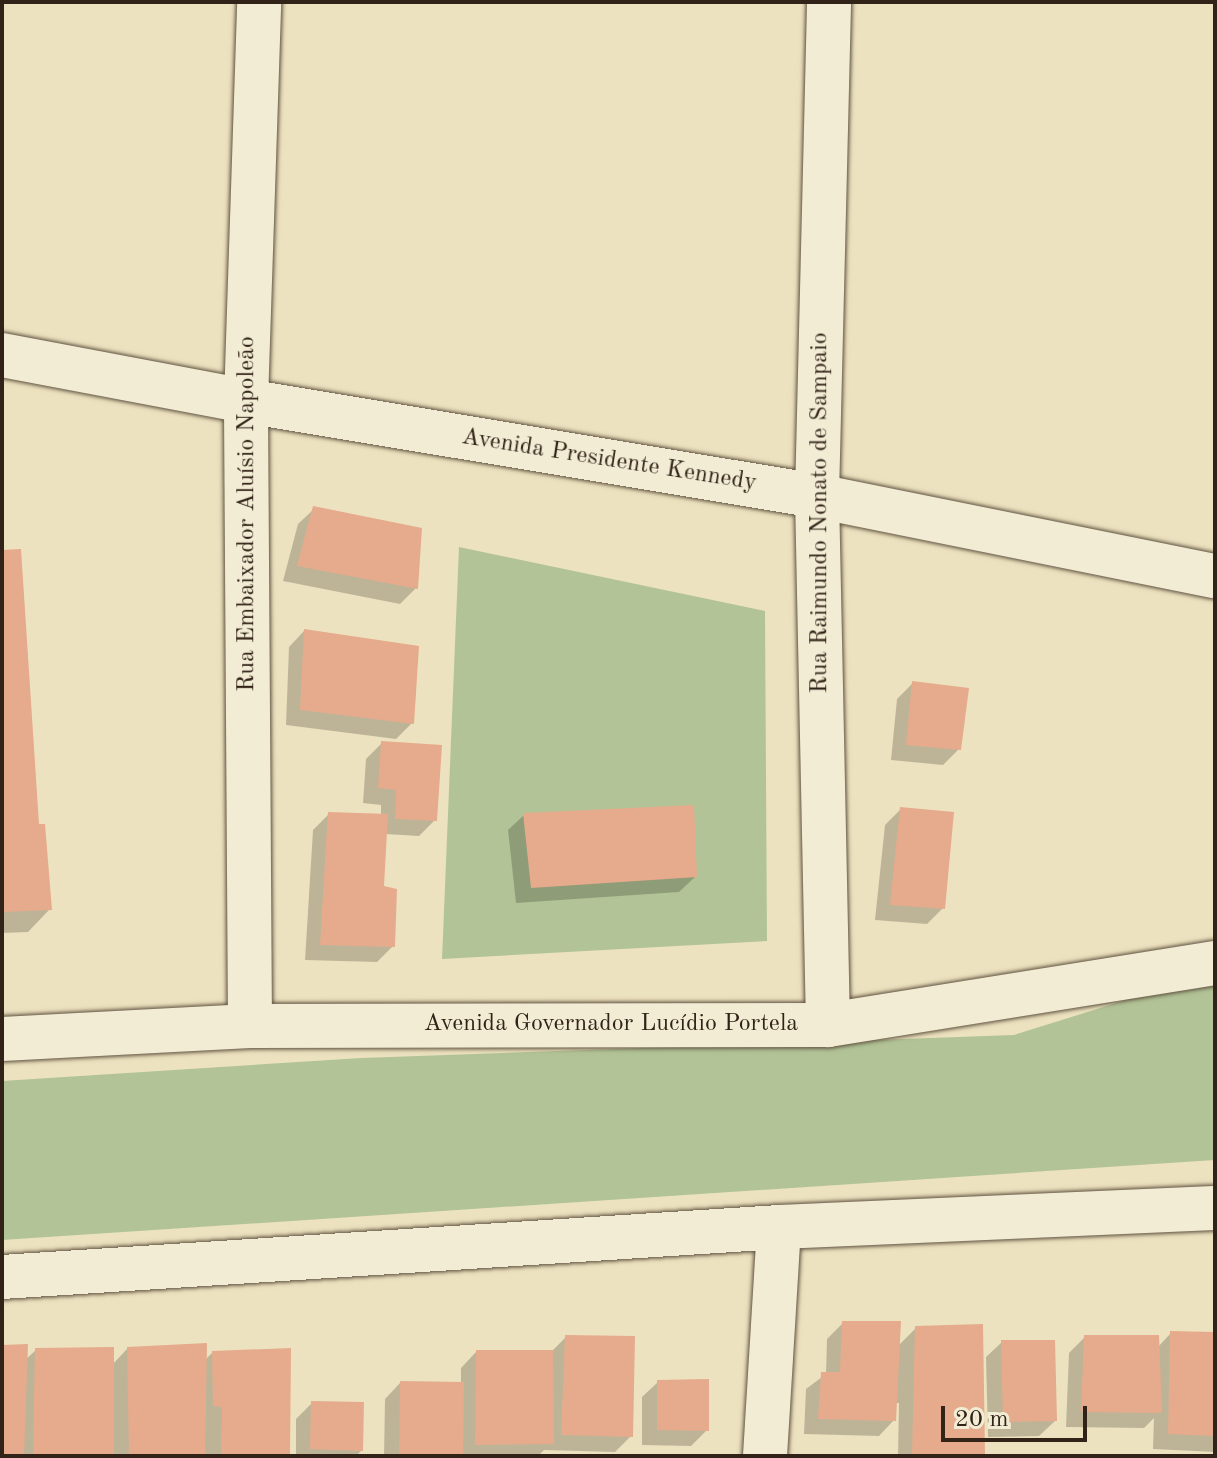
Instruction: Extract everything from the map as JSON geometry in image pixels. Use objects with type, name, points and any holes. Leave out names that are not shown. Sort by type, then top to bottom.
[{"type":"street","name":"Rua Embaixador Aluísio Napoleão","points":[[250,1026],[246,401],[259,2]]},
{"type":"street","name":"Rua Raimundo Nonato de Sampaio","points":[[828,1025],[817,496],[829,2]]},
{"type":"street","name":"Avenida Presidente Kennedy","points":[[2,355],[246,401],[817,496],[1215,576]]},
{"type":"street","name":"Avenida Governador Lucídio Portela","points":[[2,1039],[250,1026],[828,1025],[1215,963]]},
{"type":"street","points":[[2,1277],[779,1227],[1215,1208]]},
{"type":"street","points":[[765,1456],[779,1227]]},
{"type":"green space","points":[[459,547],[765,611],[767,941],[442,959]]},
{"type":"green space","points":[[1215,972],[1215,1160],[2,1240],[2,1081],[361,1058],[1014,1035]]},
{"type":"building","points":[[313,506],[422,528],[418,589],[297,566]]},
{"type":"building","points":[[21,549],[39,824],[45,824],[52,910],[2,912],[2,550]]},
{"type":"building","points":[[304,629],[419,646],[414,724],[300,710]]},
{"type":"building","points":[[912,681],[969,688],[961,750],[906,745]]},
{"type":"building","points":[[381,741],[442,745],[437,821],[395,819],[396,790],[378,788]]},
{"type":"building","points":[[694,805],[697,877],[531,888],[523,813]]},
{"type":"building","points":[[900,807],[954,812],[945,909],[890,905]]},
{"type":"building","points":[[328,812],[388,814],[384,886],[397,889],[395,947],[320,945]]},
{"type":"building","points":[[842,1321],[901,1321],[896,1421],[818,1419],[821,1372],[840,1372]]},
{"type":"building","points":[[983,1324],[985,1456],[912,1456],[915,1326]]},
{"type":"building","points":[[1170,1331],[1215,1332],[1215,1436],[1168,1434]]},
{"type":"building","points":[[565,1335],[635,1336],[633,1437],[561,1435]]},
{"type":"building","points":[[1084,1335],[1159,1335],[1162,1413],[1081,1412]]},
{"type":"building","points":[[1001,1340],[1055,1340],[1057,1421],[1003,1422]]},
{"type":"building","points":[[207,1343],[205,1456],[129,1456],[127,1347]]},
{"type":"building","points":[[28,1344],[24,1456],[2,1456],[2,1345]]},
{"type":"building","points":[[114,1347],[114,1456],[33,1456],[35,1348]]},
{"type":"building","points":[[291,1348],[290,1456],[221,1455],[222,1407],[213,1406],[212,1351]]},
{"type":"building","points":[[476,1350],[553,1350],[554,1444],[475,1445]]},
{"type":"building","points":[[709,1379],[709,1431],[657,1430],[657,1380]]},
{"type":"building","points":[[400,1381],[464,1382],[463,1456],[399,1456]]},
{"type":"building","points":[[311,1401],[364,1402],[363,1451],[310,1449]]}]
